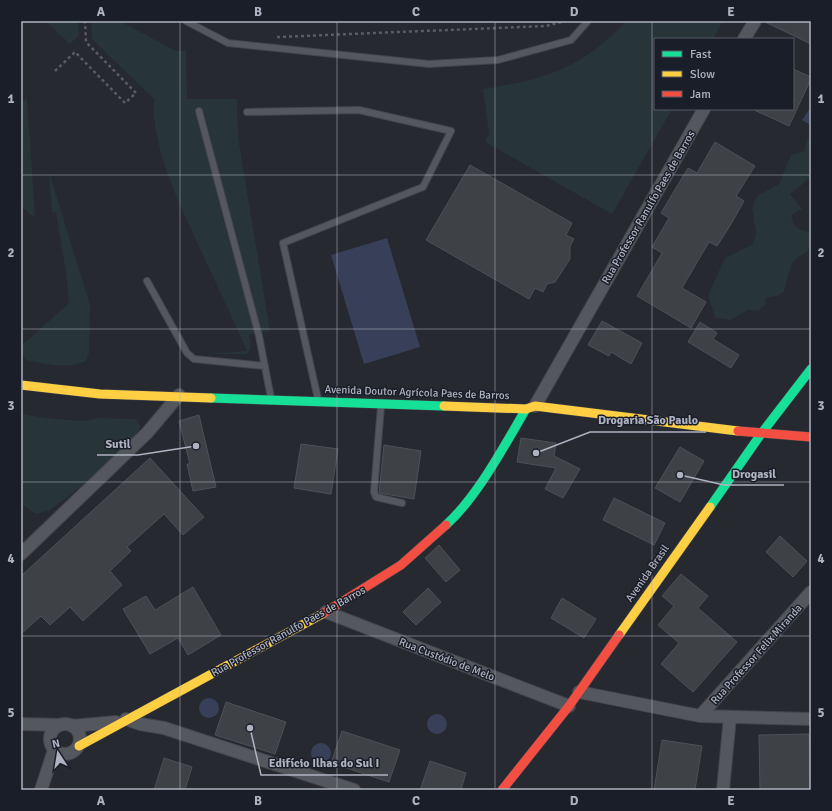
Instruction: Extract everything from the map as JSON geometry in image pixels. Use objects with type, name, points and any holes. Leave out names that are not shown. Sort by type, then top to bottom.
[{"type":"street","points":[[745,38],[755,21]]},
{"type":"street","name":"Rua Professor Ranulfo Paes de Barros","points":[[46,775],[75,750],[124,720],[326,612],[401,565],[460,512],[531,407],[703,110]]},
{"type":"street","name":"Avenida Brasil","points":[[502,790],[569,706],[761,434],[811,369]]},
{"type":"street","name":"Avenida Doutor Agrícola Paes de Barros","points":[[21,385],[100,394],[179,395],[531,407],[761,434],[811,437]]},
{"type":"street","points":[[21,554],[147,432],[179,395]]},
{"type":"street","name":"Rua Professor Felix Miranda","points":[[700,716],[811,592]]},
{"type":"street","name":"Rua Custódio de Melo","points":[[326,612],[569,706]]},
{"type":"street","points":[[579,692],[700,716],[811,720]]},
{"type":"street","points":[[149,707],[153,715],[164,728]]},
{"type":"street","points":[[723,790],[730,717]]},
{"type":"street","points":[[124,720],[164,728],[354,790]]},
{"type":"street","name":"Rua Professor Ranulfo Paes de Barros","points":[[66,725],[124,720]]},
{"type":"street","points":[[21,724],[66,725],[80,734],[75,750],[64,755],[52,744],[21,724]]},
{"type":"street","points":[[41,790],[46,775],[52,744],[51,733],[66,725]]},
{"type":"lane","points":[[186,21],[228,42],[429,64],[498,60],[571,40],[588,21]]},
{"type":"lane","points":[[247,112],[358,110],[451,131],[423,187],[284,243],[318,400]]},
{"type":"lane","points":[[199,111],[259,336],[272,399]]},
{"type":"lane","points":[[147,281],[187,353],[194,359],[265,366]]},
{"type":"lane","points":[[381,402],[374,492],[376,497],[402,503]]},
{"type":"path","points":[[55,71],[75,52],[125,103],[136,93],[86,42],[85,21]]},
{"type":"path","points":[[270,37],[546,26],[565,21]]},
{"type":"shaded area","points":[[45,21],[78,21],[79,35],[70,44]]},
{"type":"shaded area","points":[[91,21],[120,21],[176,51],[186,51],[187,99],[237,99],[238,137],[270,331],[249,335],[251,347],[247,354],[206,354],[247,351],[168,176],[157,137],[154,118],[154,99],[92,39]]},
{"type":"shaded area","points":[[626,21],[723,21],[714,38],[654,38],[654,110],[671,110],[612,214],[485,142],[489,134],[483,89],[525,81],[562,69],[595,50],[611,37]]},
{"type":"shaded area","points":[[27,98],[35,216],[30,215],[21,205],[21,104]]},
{"type":"shaded area","points":[[811,136],[811,177],[790,194],[802,209],[791,215],[793,222],[799,229],[809,232],[811,243],[807,252],[796,259],[790,268],[784,292],[777,296],[766,298],[765,305],[758,311],[748,310],[730,320],[715,318],[708,295],[725,258],[753,244],[756,233],[752,208],[757,196],[779,184],[791,155],[805,151],[806,142]]},
{"type":"shaded area","points":[[49,172],[90,305],[89,353],[86,361],[79,364],[64,366],[26,360],[21,352],[22,345],[67,305],[69,301],[56,212],[52,213]]},
{"type":"shaded area","points":[[21,414],[55,419],[84,421],[98,418],[136,419],[141,427],[135,437],[72,494],[48,511],[36,514],[21,504]]},
{"type":"water","points":[[811,107],[809,124],[802,120]]},
{"type":"water","points":[[387,238],[420,347],[364,364],[331,255]]},
{"type":"water","points":[[209,698],[216,701],[219,708],[216,715],[209,718],[202,715],[199,708],[202,701]]},
{"type":"water","points":[[437,714],[444,717],[447,724],[444,731],[437,734],[430,731],[427,724],[430,717]]},
{"type":"water","points":[[321,743],[328,746],[331,753],[328,760],[321,763],[314,760],[311,753],[314,746]]},
{"type":"building","points":[[763,21],[811,21],[811,44]]},
{"type":"building","points":[[794,69],[811,77],[811,79],[789,126],[754,110],[794,110]]},
{"type":"building","points":[[715,142],[755,166],[736,196],[744,201],[731,224],[717,246],[709,242],[682,288],[706,302],[691,328],[637,296],[662,253],[652,247],[669,218],[661,213],[688,168],[697,173]]},
{"type":"building","points":[[470,165],[572,223],[566,235],[574,239],[570,246],[570,259],[555,282],[547,284],[543,292],[535,288],[529,299],[426,240]]},
{"type":"building","points":[[602,321],[642,343],[631,364],[611,352],[609,356],[588,345]]},
{"type":"building","points":[[700,322],[717,333],[713,339],[739,355],[731,368],[688,342]]},
{"type":"building","points":[[199,415],[216,487],[193,491],[187,464],[190,464],[179,421]]},
{"type":"building","points":[[521,438],[556,443],[554,456],[580,469],[563,498],[545,489],[556,468],[517,462]]},
{"type":"building","points":[[301,444],[338,449],[331,494],[294,488]]},
{"type":"building","points":[[384,445],[421,451],[414,499],[379,493]]},
{"type":"building","points":[[680,447],[704,461],[680,502],[655,488]]},
{"type":"building","points":[[150,458],[204,517],[183,535],[164,514],[127,547],[131,551],[110,571],[122,585],[83,621],[70,607],[50,625],[41,616],[21,634],[21,576]]},
{"type":"building","points":[[614,498],[665,523],[654,545],[603,520]]},
{"type":"building","points":[[780,536],[807,561],[793,577],[766,552]]},
{"type":"building","points":[[439,545],[460,570],[446,582],[425,558]]},
{"type":"building","points":[[681,574],[708,596],[698,608],[737,642],[693,692],[661,664],[679,643],[658,625],[674,606],[662,596]]},
{"type":"building","points":[[193,587],[221,635],[188,655],[178,638],[150,654],[123,609],[146,596],[155,610]]},
{"type":"building","points":[[428,588],[441,602],[416,625],[403,612]]},
{"type":"building","points":[[562,598],[596,619],[584,638],[551,618]]},
{"type":"building","points":[[226,702],[286,722],[275,754],[215,735]]},
{"type":"building","points":[[342,731],[400,750],[389,782],[331,763]]},
{"type":"building","points":[[809,734],[811,790],[760,790],[759,735]]},
{"type":"building","points":[[662,740],[702,746],[695,790],[654,790]]},
{"type":"building","points":[[164,758],[192,767],[185,790],[154,790]]},
{"type":"building","points":[[430,761],[466,773],[461,790],[420,790]]},
{"type":"traffic: fast","points":[[710,507],[761,434],[811,369]]},
{"type":"traffic: fast","points":[[211,398],[444,406]]},
{"type":"traffic: fast","points":[[446,525],[458,513],[480,485],[526,409]]},
{"type":"traffic: slow","points":[[21,385],[100,394],[211,398]]},
{"type":"traffic: slow","points":[[444,406],[526,409],[535,406],[738,431]]},
{"type":"traffic: slow","points":[[619,635],[710,507]]},
{"type":"traffic: slow","points":[[79,746],[324,613]]},
{"type":"traffic: jam","points":[[738,431],[811,437]]},
{"type":"traffic: jam","points":[[324,613],[401,565],[446,525]]},
{"type":"traffic: jam","points":[[502,790],[569,706],[619,635]]},
{"type":"place","name":"Sutil","points":[[196,446]]},
{"type":"place","name":"Drogaria São Paulo","points":[[536,453]]},
{"type":"place","name":"Drogasil","points":[[680,475]]},
{"type":"place","name":"Edifício Ilhas do Sul I","points":[[250,728]]}]
